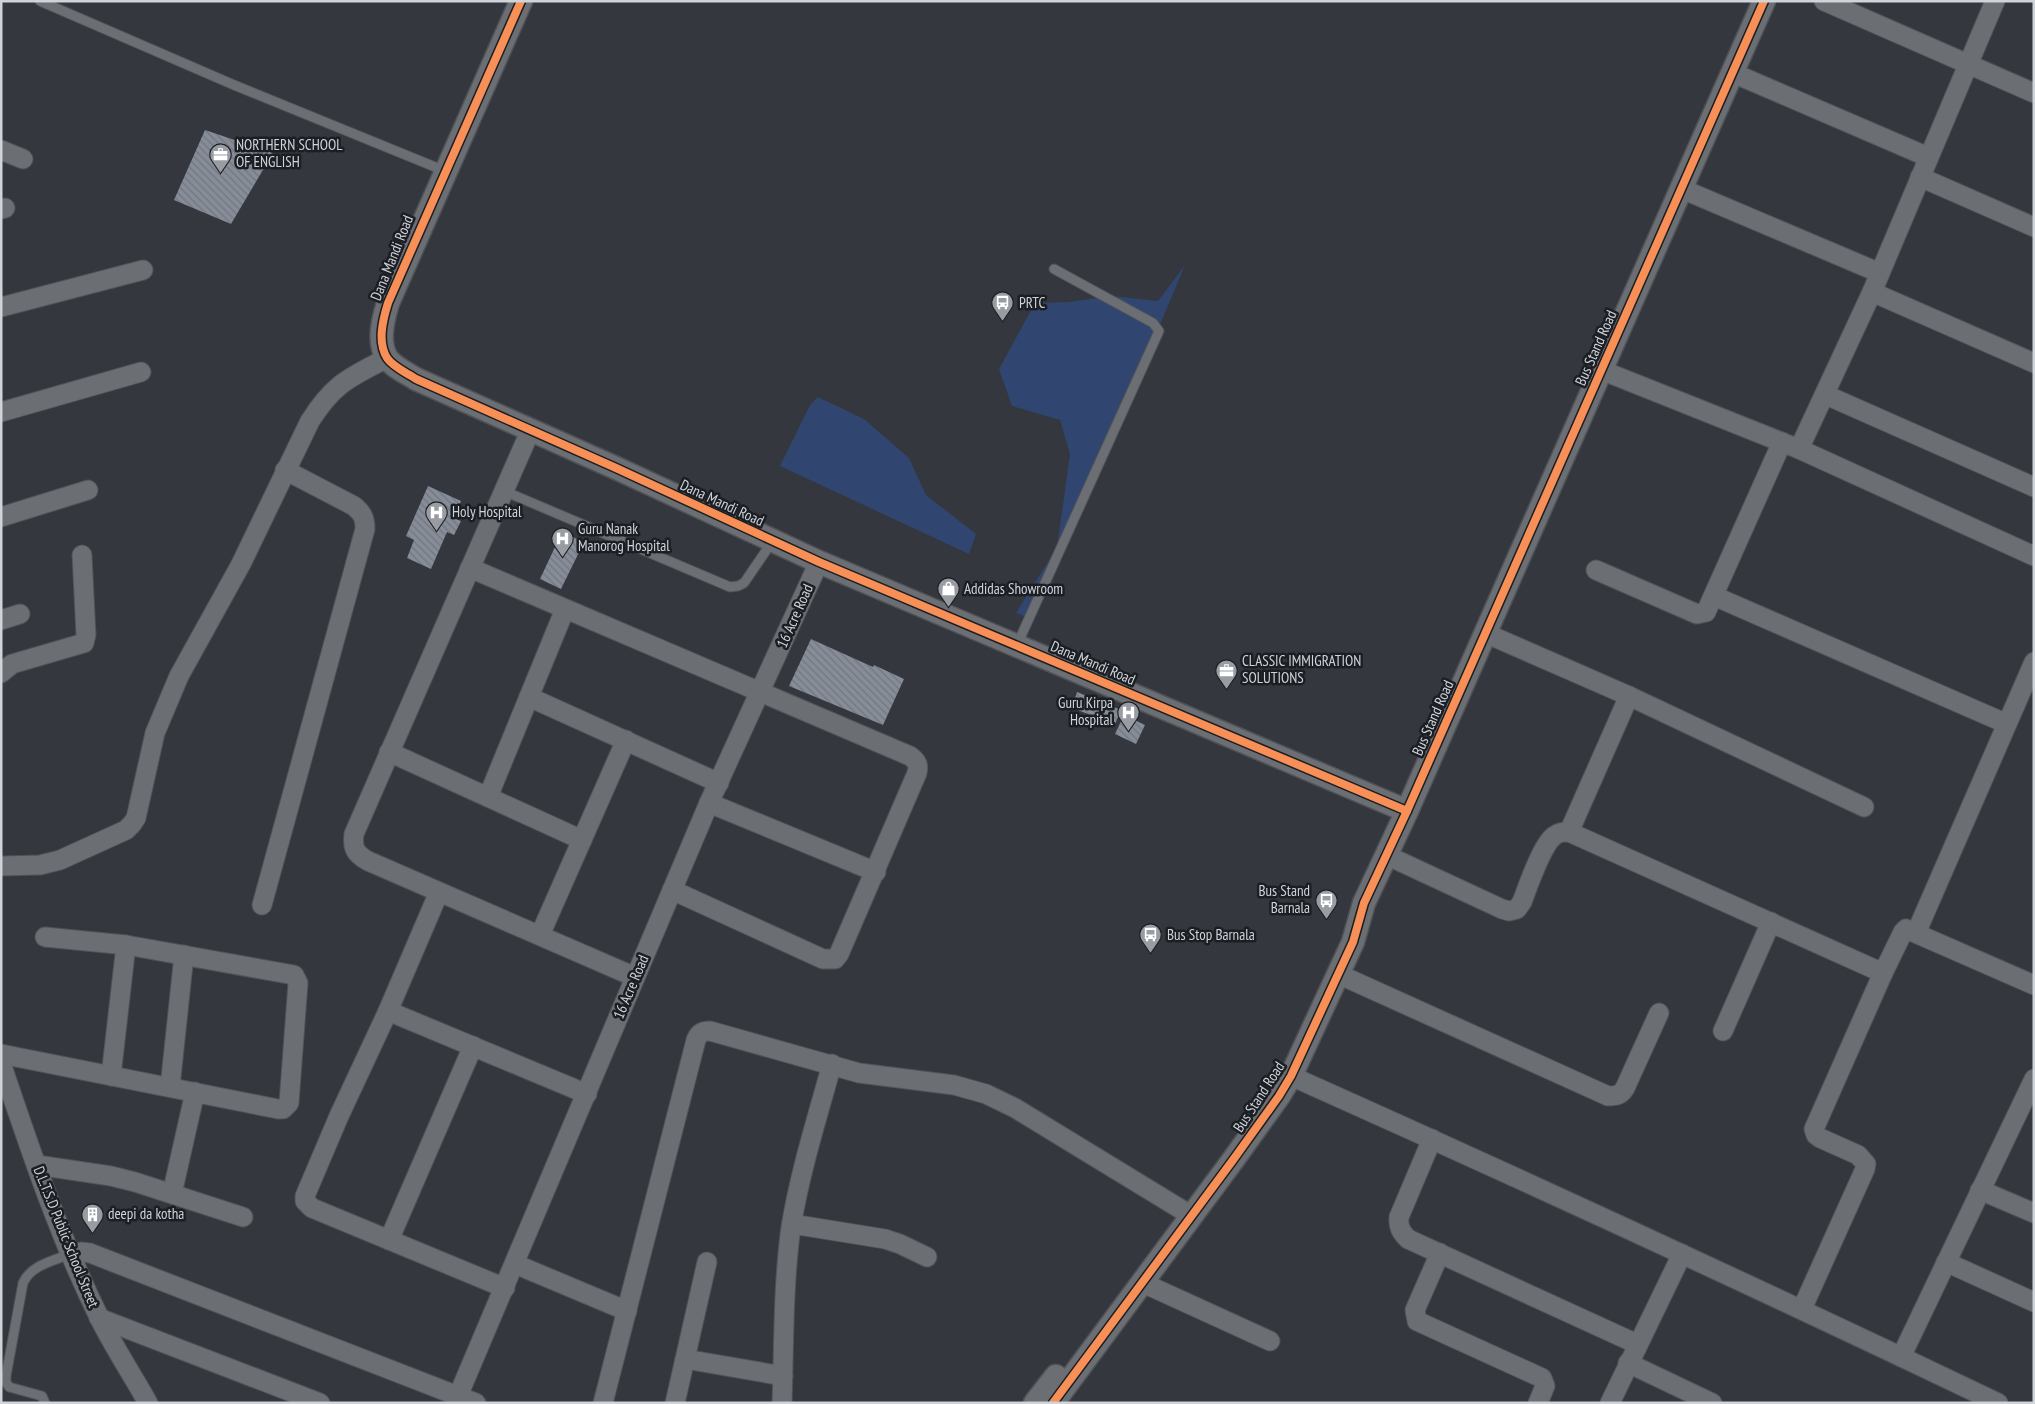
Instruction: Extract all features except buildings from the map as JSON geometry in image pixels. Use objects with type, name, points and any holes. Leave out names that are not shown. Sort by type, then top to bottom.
[{"type":"street","name":"Dana Mandi Road","points":[[520,1],[388,303],[383,318],[381,341],[387,358],[416,379],[530,429],[772,542],[1407,812]]},
{"type":"street","name":"Bus Stand Road","points":[[1035,1403],[1280,1096],[1291,1076],[1352,942],[1364,903],[1407,812],[1734,73],[1764,1]]},
{"type":"street","points":[[1824,1],[2034,93]]},
{"type":"street","points":[[1596,570],[1697,614],[1706,612],[1790,446],[1826,395],[1872,292],[1995,1]]},
{"type":"street","points":[[1734,73],[1928,157]]},
{"type":"street","points":[[1,150],[23,159]]},
{"type":"street","points":[[1920,177],[2034,226]]},
{"type":"street","points":[[1682,189],[1880,273]]},
{"type":"street","points":[[1,307],[143,270]]},
{"type":"street","points":[[1872,292],[2034,363]]},
{"type":"street","points":[[1,866],[40,864],[60,860],[126,830],[132,824],[138,811],[155,733],[167,703],[179,676],[241,564],[310,421],[333,390],[344,380],[387,358]]},
{"type":"street","points":[[1601,370],[1790,446],[2034,556]]},
{"type":"street","points":[[1,412],[141,372]]},
{"type":"street","points":[[1826,395],[2034,487]]},
{"type":"street","points":[[530,429],[389,752],[354,834],[352,846],[357,854],[368,861],[635,976]]},
{"type":"street","points":[[262,905],[318,702],[365,520],[362,513],[354,506],[285,470]]},
{"type":"street","points":[[1,517],[88,490]]},
{"type":"street","points":[[1,673],[12,664],[84,643],[86,635],[82,555]]},
{"type":"street","name":"16 Acre Road","points":[[458,1396],[709,803],[819,562]]},
{"type":"street","points":[[470,568],[916,760],[919,767],[918,773],[840,954],[835,958],[823,959],[672,890]]},
{"type":"street","points":[[1714,596],[2005,723]]},
{"type":"street","points":[[488,797],[565,608]]},
{"type":"street","points":[[1,620],[20,614]]},
{"type":"street","points":[[1485,633],[1629,696],[1864,806]]},
{"type":"street","points":[[1916,933],[2005,723],[2034,662]]},
{"type":"street","points":[[1569,832],[1629,696]]},
{"type":"street","points":[[529,697],[719,783]]},
{"type":"street","points":[[540,935],[626,740]]},
{"type":"street","points":[[389,752],[582,840]]},
{"type":"street","points":[[709,803],[876,872]]},
{"type":"street","points":[[1386,855],[1509,911],[1516,909],[1522,902],[1547,845],[1554,836],[1562,832],[1569,832],[1883,973]]},
{"type":"street","points":[[438,892],[388,1011],[339,1116],[305,1196],[305,1201],[312,1208],[505,1288]]},
{"type":"street","name":"Bus Stand Road","points":[[1053,1403],[1143,1283],[1270,1082],[1282,1062],[1338,939],[1364,903]]},
{"type":"street","points":[[1723,1031],[1771,922]]},
{"type":"street","points":[[1802,1310],[1866,1164],[1858,1155],[1820,1138],[1816,1135],[1814,1129],[1904,930],[1916,933],[2034,985]]},
{"type":"street","points":[[1,1054],[278,1109],[287,1107],[290,1098],[298,983],[294,975],[126,945],[45,937]]},
{"type":"street","points":[[111,1076],[126,945]]},
{"type":"street","points":[[170,1087],[184,955]]},
{"type":"street","points":[[1338,974],[1608,1096],[1616,1096],[1622,1093],[1659,1013]]},
{"type":"street","points":[[388,1011],[587,1094]]},
{"type":"street","points":[[603,1403],[693,1050],[699,1034],[704,1031],[832,1064],[859,1073],[954,1084],[986,1094],[1014,1108],[1187,1213]]},
{"type":"street","points":[[389,1240],[474,1046]]},
{"type":"street","name":"D.L.T.S.D Public School Street","points":[[1,1063],[70,1254],[99,1318],[148,1403]]},
{"type":"street","points":[[782,1403],[787,1272],[792,1224],[799,1186],[832,1064]]},
{"type":"street","points":[[1291,1076],[1682,1254],[1998,1403]]},
{"type":"street","points":[[1901,1356],[2034,1079]]},
{"type":"street","points":[[172,1194],[195,1092]]},
{"type":"street","points":[[1432,1139],[1399,1217],[1398,1226],[1402,1233],[1408,1239],[1637,1344]]},
{"type":"street","points":[[37,1165],[111,1176],[243,1217]]},
{"type":"street","points":[[1980,1190],[2034,1213]]},
{"type":"street","points":[[792,1224],[885,1239],[900,1244],[927,1258]]},
{"type":"street","points":[[70,1254],[90,1253],[476,1403]]},
{"type":"street","points":[[1440,1254],[1415,1310],[1417,1321],[1536,1374],[1545,1382],[1544,1390],[1538,1403]]},
{"type":"street","points":[[1610,1403],[1682,1254]]},
{"type":"street","points":[[675,1403],[707,1262]]},
{"type":"street","points":[[1946,1262],[2034,1302]]},
{"type":"street","points":[[515,1264],[627,1311]]},
{"type":"street","points":[[1143,1283],[1270,1341]]},
{"type":"street","points":[[99,1318],[320,1403]]},
{"type":"street","points":[[685,1359],[783,1376]]},
{"type":"street","points":[[1628,1363],[1712,1403]]},
{"type":"lane","points":[[40,1],[234,85],[445,171]]},
{"type":"lane","points":[[1017,646],[1159,331],[1153,323],[1054,269]]},
{"type":"lane","points":[[504,491],[730,587],[738,586],[744,582],[772,542]]},
{"type":"lane","points":[[44,1403],[42,1396],[9,1386],[6,1382],[6,1376],[23,1283],[26,1276],[35,1268],[70,1254]]},
{"type":"shaded area","points":[[1185,265],[1090,492],[1032,619],[1016,613],[1057,547],[1070,454],[1060,420],[1012,406],[999,369],[1035,303],[1068,302],[1112,296],[1158,301]]},
{"type":"shaded area","points":[[818,397],[864,419],[909,458],[926,495],[976,534],[969,554],[780,466],[810,405]]},
{"type":"cycle path","points":[[521,1],[388,303],[383,323],[382,345],[387,358],[393,364],[416,379],[616,468],[819,562],[1407,811]]},
{"type":"cycle path","points":[[1053,1403],[1233,1160],[1291,1076],[1353,942],[1364,903],[1407,811],[1764,1]]},
{"type":"place","name":"NORTHERN SCHOOL OF ENGLISH","points":[[220,173]]},
{"type":"place","name":"PRTC","points":[[1003,322]]},
{"type":"place","name":"Holy Hospital","points":[[436,531]]},
{"type":"place","name":"Guru Nanak Manorog Hospital","points":[[562,557]]},
{"type":"place","name":"Addidas Showroom","points":[[948,608]]},
{"type":"place","name":"CLASSIC IMMIGRATION SOLUTIONS","points":[[1226,689]]},
{"type":"place","name":"Guru Kirpa Hospital","points":[[1129,731]]},
{"type":"place","name":"Bus Stand Barnala","points":[[1326,919]]},
{"type":"place","name":"Bus Stop Barnala","points":[[1151,954]]},
{"type":"place","name":"deepi da kotha","points":[[92,1233]]}]
